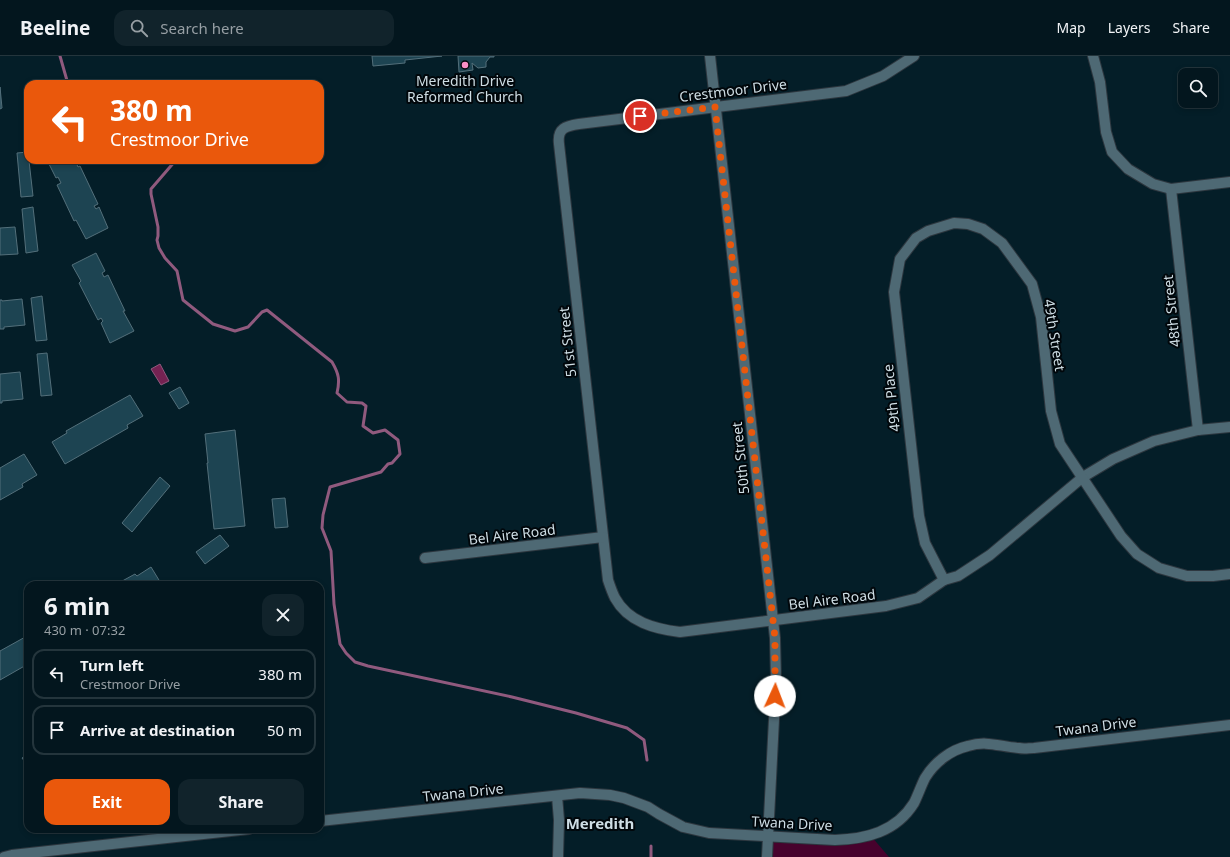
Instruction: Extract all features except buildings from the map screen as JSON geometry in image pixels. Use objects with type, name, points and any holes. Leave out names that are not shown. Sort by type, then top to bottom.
[{"type":"street","name":"50th Street","points":[[710,56],[775,638],[776,680],[767,857]]},
{"type":"street","name":"Crestmoor Drive","points":[[559,144],[558,138],[560,132],[564,128],[571,125],[846,91],[883,76],[914,56]]},
{"type":"street","points":[[1093,56],[1100,82],[1106,132],[1112,152],[1128,168],[1153,184],[1171,189],[1230,182]]},
{"type":"street","name":"51st Street","points":[[559,144],[603,537]]},
{"type":"street","name":"48th Street","points":[[1171,189],[1198,430]]},
{"type":"street","name":"49th Street","points":[[939,227],[954,223],[968,224],[983,230],[1002,243],[1032,284],[1041,317],[1051,411],[1060,444],[1121,536],[1137,554],[1159,568],[1187,576],[1213,576],[1230,574]]},
{"type":"street","name":"49th Place","points":[[939,227],[916,238],[900,259],[894,292],[918,516],[925,543],[944,580]]},
{"type":"street","name":"Bel Aire Road","points":[[426,558],[603,537],[608,580],[616,599],[629,614],[647,625],[662,630],[680,632],[886,606],[918,598],[944,580],[958,576],[990,555],[1083,477],[1113,459],[1154,441],[1198,430],[1230,427]]},
{"type":"street","name":"Twana Drive","points":[[324,821],[580,793],[610,795],[624,798],[648,807],[683,826],[710,833],[768,837],[850,839],[871,836],[895,824],[905,815],[914,803],[925,778],[932,768],[942,758],[967,746],[980,743],[994,743],[1018,748],[1034,748],[1230,725]]},
{"type":"street","points":[[557,796],[559,820],[558,857]]},
{"type":"street","points":[[4,857],[213,833]]},
{"type":"shaded area","points":[[160,364],[169,381],[161,385],[151,369]]},
{"type":"shaded area","points":[[871,836],[889,857],[767,857],[768,837]]},
{"type":"waterway","points":[[60,56],[67,80]]},
{"type":"waterway","points":[[173,164],[151,189],[151,194],[158,227],[157,240],[159,248],[165,258],[177,271],[183,300],[213,324],[235,331],[248,327],[262,312],[267,310],[332,362],[338,377],[337,393],[347,402],[362,403],[366,406],[363,426],[373,433],[385,430],[398,440],[400,454],[381,472],[330,487],[323,515],[322,528],[331,551],[334,604],[340,644],[346,653],[355,662],[368,666],[512,697],[576,713],[627,728],[644,740],[647,760]]},
{"type":"waterway","points":[[651,846],[651,857]]},
{"type":"place","name":"Meredith Drive Reformed Church","points":[[465,65]]},
{"type":"district","name":"Meredith","points":[[600,823]]},
{"type":"route","points":[[640,116],[715,107],[775,638],[775,696]]}]
